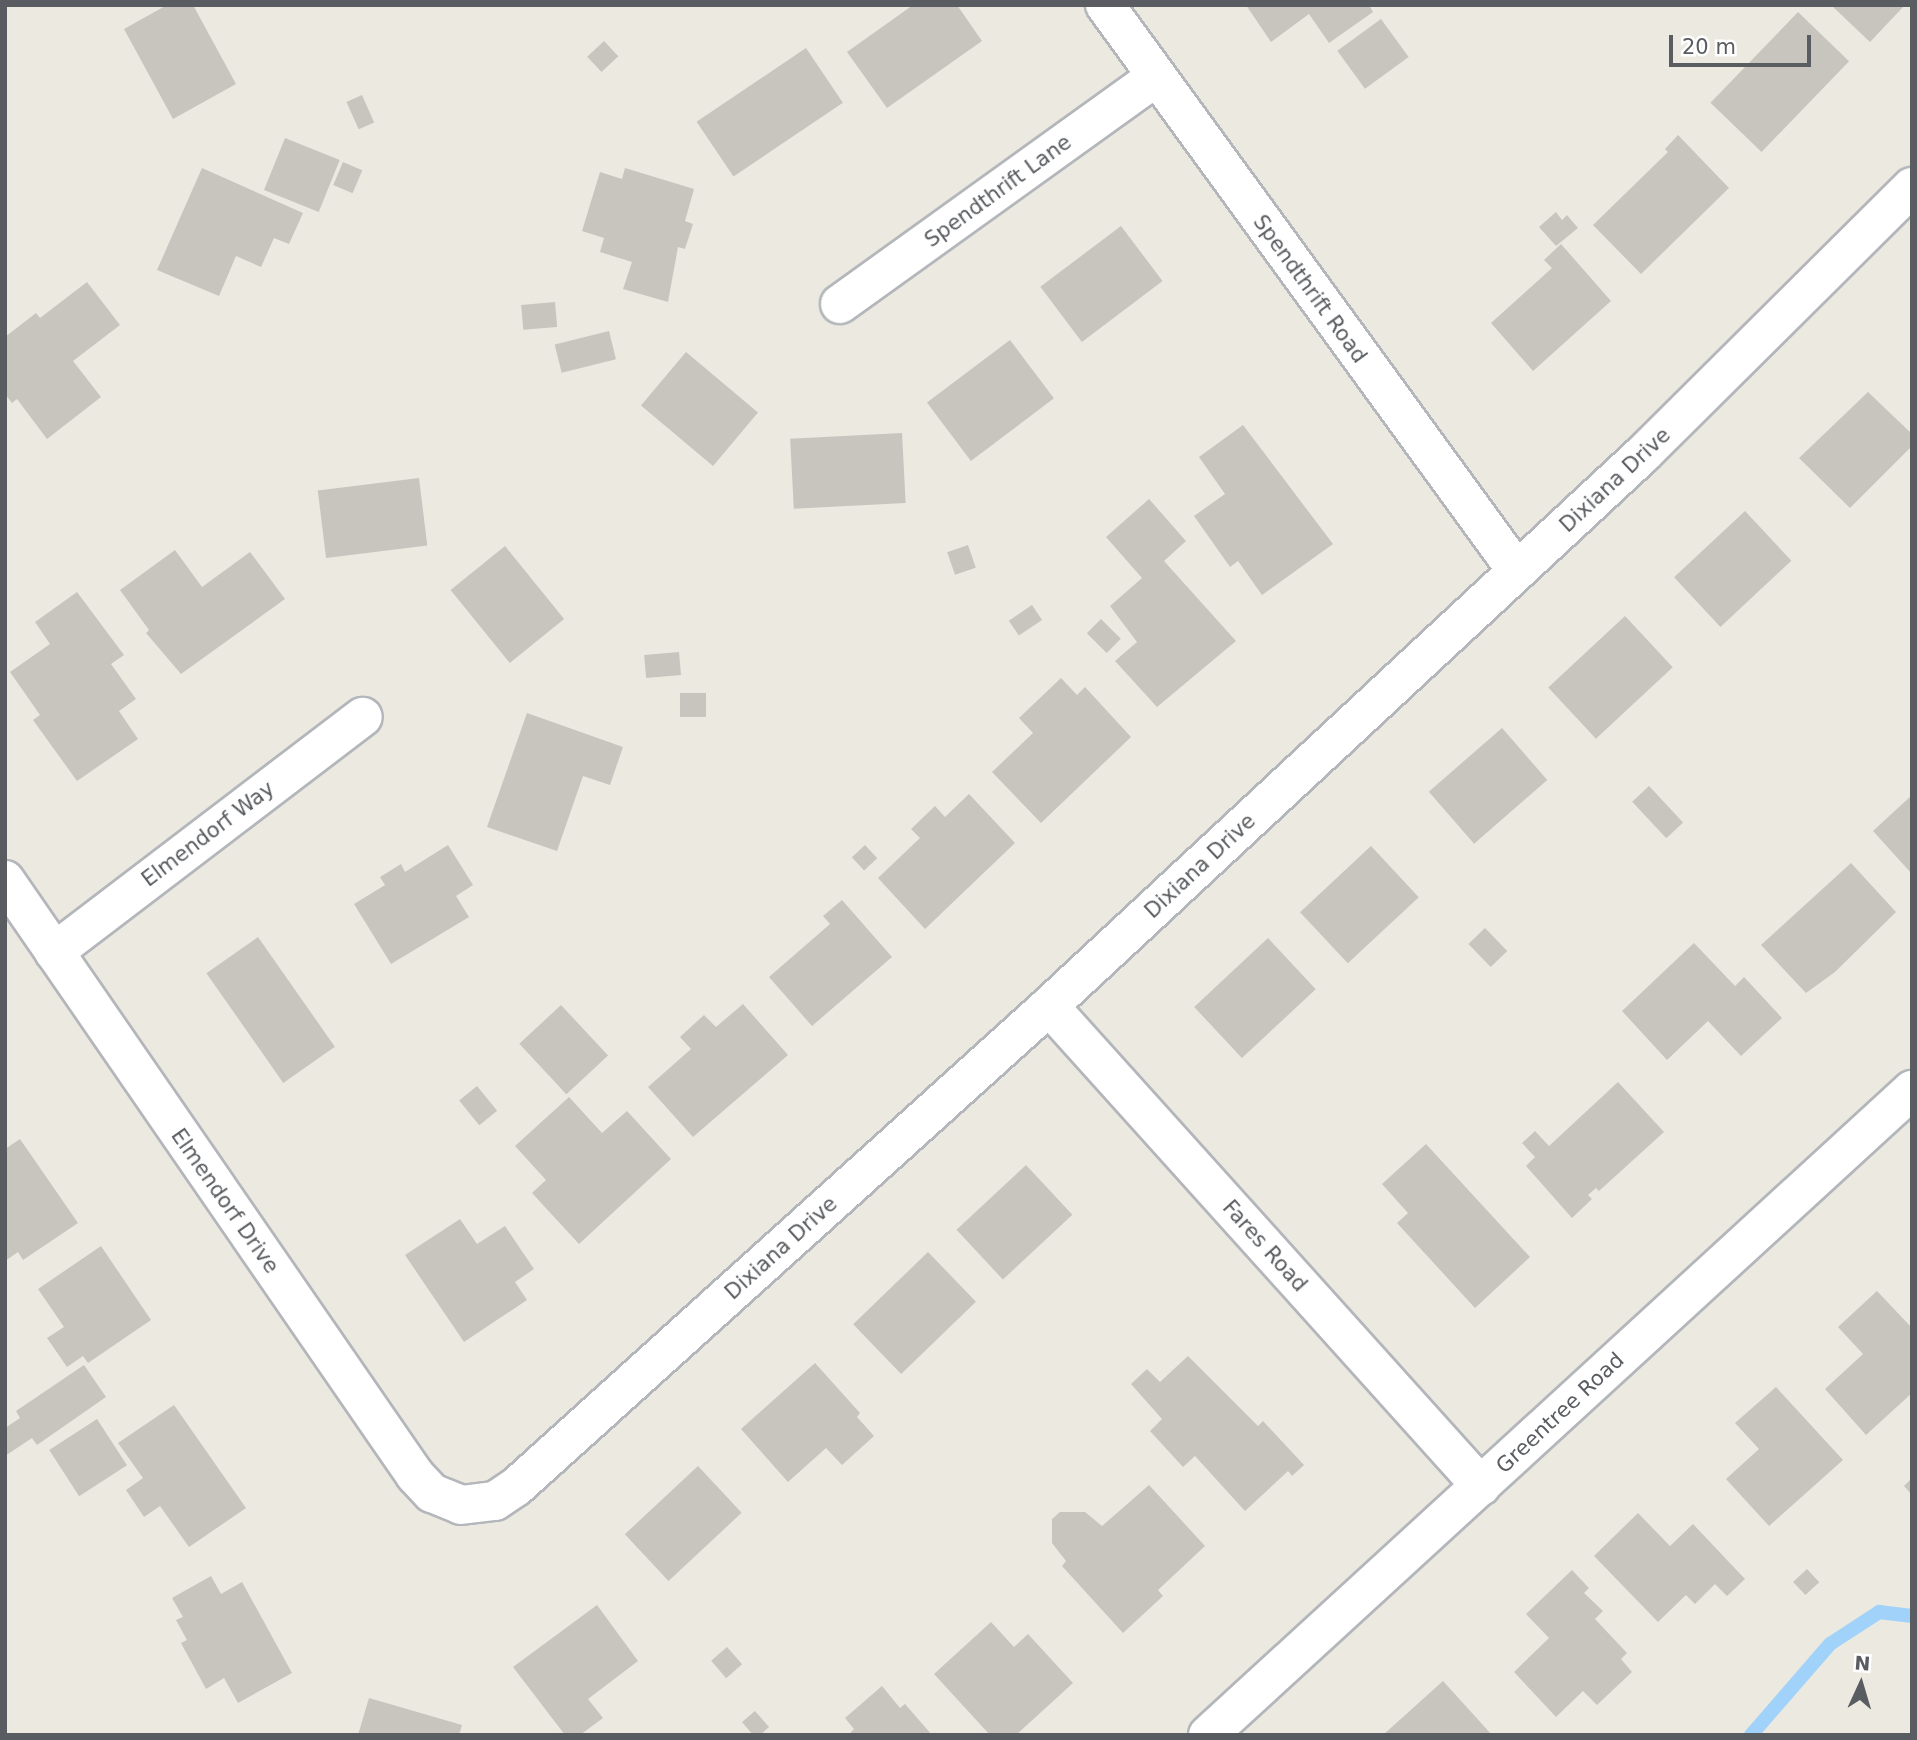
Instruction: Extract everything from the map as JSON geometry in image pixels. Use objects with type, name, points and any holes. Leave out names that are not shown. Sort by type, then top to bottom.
[{"type":"street","name":"Spendthrift Road","points":[[1105,5],[1517,572]]},
{"type":"street","name":"Spendthrift Lane","points":[[840,304],[1156,78]]},
{"type":"street","name":"Dixiana Drive","points":[[461,1505],[495,1501],[516,1487],[1049,1006],[1652,445],[1912,187]]},
{"type":"street","name":"Elmendorf Way","points":[[54,953],[363,717]]},
{"type":"street","name":"Elmendorf Drive","points":[[5,880],[415,1475],[432,1493],[461,1505]]},
{"type":"street","name":"Fares Road","points":[[1049,1006],[1481,1486]]},
{"type":"street","name":"Greentree Road","points":[[1212,1733],[1912,1090]]},
{"type":"building","points":[[167,5],[193,5],[236,84],[173,119],[124,29]]},
{"type":"building","points":[[913,5],[957,5],[982,41],[887,108],[847,52]]},
{"type":"building","points":[[1246,5],[1369,5],[1373,12],[1329,43],[1309,14],[1271,42]]},
{"type":"building","points":[[1831,5],[1905,5],[1870,42]]},
{"type":"building","points":[[1798,12],[1849,61],[1762,152],[1710,103]]},
{"type":"building","points":[[1381,19],[1409,57],[1365,89],[1337,51]]},
{"type":"building","points":[[604,41],[618,56],[602,72],[587,57]]},
{"type":"building","points":[[806,48],[843,103],[733,177],[697,122]]},
{"type":"building","points":[[362,95],[374,122],[359,129],[346,102]]},
{"type":"building","points":[[1678,135],[1729,188],[1641,274],[1593,225],[1668,152],[1665,149]]},
{"type":"building","points":[[285,138],[340,160],[319,212],[264,190]]},
{"type":"building","points":[[343,162],[362,170],[353,193],[333,185]]},
{"type":"building","points":[[202,168],[303,213],[289,244],[274,238],[261,267],[236,256],[219,296],[157,270]]},
{"type":"building","points":[[625,168],[694,189],[685,221],[693,224],[685,249],[678,247],[668,302],[623,289],[632,262],[600,252],[604,238],[582,231],[600,172],[622,179]]},
{"type":"building","points":[[1556,212],[1562,220],[1567,215],[1578,228],[1556,246],[1539,227]]},
{"type":"building","points":[[1121,226],[1163,281],[1082,342],[1040,287]]},
{"type":"building","points":[[1561,244],[1611,301],[1533,371],[1491,323],[1552,268],[1544,260]]},
{"type":"building","points":[[87,282],[120,325],[73,361],[101,397],[47,439],[17,399],[12,403],[5,394],[5,337],[36,313],[40,318]]},
{"type":"building","points":[[555,302],[557,327],[523,330],[521,305]]},
{"type":"building","points":[[609,331],[616,359],[562,373],[555,345]]},
{"type":"building","points":[[1010,340],[1054,398],[971,461],[927,403]]},
{"type":"building","points":[[686,352],[758,412],[713,466],[641,406]]},
{"type":"building","points":[[1868,392],[1912,434],[1912,446],[1850,508],[1799,458]]},
{"type":"building","points":[[1243,425],[1333,544],[1262,595],[1238,561],[1230,567],[1194,516],[1225,494],[1199,457]]},
{"type":"building","points":[[902,433],[906,503],[794,509],[790,439]]},
{"type":"building","points":[[419,478],[427,545],[326,558],[318,490]]},
{"type":"building","points":[[1149,499],[1186,541],[1164,561],[1236,641],[1157,707],[1115,661],[1137,642],[1110,606],[1142,578],[1106,537]]},
{"type":"building","points":[[1745,511],[1791,561],[1720,627],[1674,577]]},
{"type":"building","points":[[968,545],[976,568],[955,575],[947,552]]},
{"type":"building","points":[[505,546],[564,619],[510,663],[451,590]]},
{"type":"building","points":[[175,550],[202,587],[250,552],[285,599],[181,674],[146,633],[149,630],[120,590]]},
{"type":"building","points":[[77,592],[124,655],[111,664],[136,699],[119,711],[138,739],[77,781],[33,720],[40,715],[10,672],[50,644],[35,622]]},
{"type":"building","points":[[1032,605],[1042,620],[1019,636],[1009,621]]},
{"type":"building","points":[[1625,616],[1673,667],[1596,739],[1548,688]]},
{"type":"building","points":[[1101,619],[1121,639],[1107,653],[1087,633]]},
{"type":"building","points":[[679,652],[681,675],[646,678],[644,655]]},
{"type":"building","points":[[1061,678],[1077,695],[1085,687],[1131,737],[1041,823],[992,772],[1033,733],[1019,718]]},
{"type":"building","points":[[680,693],[706,693],[706,717],[680,717]]},
{"type":"building","points":[[527,713],[623,747],[610,785],[583,776],[557,851],[487,827]]},
{"type":"building","points":[[1502,728],[1547,780],[1474,844],[1429,792]]},
{"type":"building","points":[[1649,786],[1683,823],[1666,838],[1632,802]]},
{"type":"building","points":[[969,794],[1015,843],[925,929],[878,878],[920,838],[911,829],[935,806],[945,817]]},
{"type":"building","points":[[1912,795],[1912,874],[1873,831]]},
{"type":"building","points":[[448,845],[473,885],[456,896],[469,917],[391,964],[354,904],[385,885],[380,877],[401,864],[405,872]]},
{"type":"building","points":[[865,845],[877,858],[864,870],[852,857]]},
{"type":"building","points":[[1371,846],[1419,897],[1348,963],[1300,912]]},
{"type":"building","points":[[1851,863],[1896,912],[1835,972],[1806,993],[1761,945]]},
{"type":"building","points":[[842,900],[892,957],[812,1026],[769,977],[830,924],[823,916]]},
{"type":"building","points":[[1485,928],[1507,951],[1491,967],[1468,944]]},
{"type":"building","points":[[258,937],[335,1047],[283,1083],[206,973]]},
{"type":"building","points":[[1268,938],[1316,989],[1242,1058],[1194,1007]]},
{"type":"building","points":[[1694,943],[1735,986],[1744,977],[1782,1018],[1741,1056],[1708,1021],[1667,1060],[1622,1011]]},
{"type":"building","points":[[743,1004],[788,1055],[693,1137],[648,1087],[691,1049],[680,1037],[704,1015],[716,1027]]},
{"type":"building","points":[[561,1005],[608,1055],[566,1094],[519,1044]]},
{"type":"building","points":[[1618,1082],[1664,1132],[1599,1191],[1596,1188],[1588,1195],[1592,1199],[1572,1218],[1526,1166],[1535,1157],[1522,1143],[1535,1131],[1549,1146]]},
{"type":"building","points":[[477,1086],[497,1111],[479,1125],[459,1100]]},
{"type":"building","points":[[569,1097],[602,1133],[627,1111],[671,1159],[579,1244],[532,1193],[546,1180],[515,1146]]},
{"type":"building","points":[[20,1139],[78,1223],[23,1260],[18,1252],[5,1261],[5,1149]]},
{"type":"building","points":[[1426,1144],[1530,1257],[1475,1308],[1397,1223],[1408,1213],[1382,1184]]},
{"type":"building","points":[[1026,1165],[1072,1215],[1003,1280],[957,1230]]},
{"type":"building","points":[[460,1219],[477,1244],[505,1226],[534,1269],[515,1282],[527,1300],[464,1342],[405,1255]]},
{"type":"building","points":[[101,1246],[151,1320],[88,1363],[83,1356],[67,1367],[47,1338],[64,1327],[38,1289]]},
{"type":"building","points":[[928,1252],[976,1302],[901,1374],[853,1324]]},
{"type":"building","points":[[1877,1291],[1912,1328],[1912,1393],[1866,1435],[1825,1389],[1863,1354],[1838,1327]]},
{"type":"building","points":[[1188,1356],[1258,1426],[1263,1421],[1304,1465],[1292,1476],[1288,1471],[1245,1511],[1195,1456],[1183,1467],[1150,1431],[1162,1419],[1131,1384],[1147,1369],[1160,1382]]},
{"type":"building","points":[[815,1363],[860,1413],[857,1417],[874,1436],[842,1465],[826,1448],[788,1482],[741,1429]]},
{"type":"building","points":[[84,1365],[106,1397],[37,1445],[32,1438],[5,1456],[5,1428],[20,1418],[16,1411]]},
{"type":"building","points":[[1776,1387],[1843,1460],[1769,1526],[1726,1479],[1759,1449],[1735,1423]]},
{"type":"building","points":[[174,1405],[246,1508],[189,1547],[160,1506],[144,1517],[126,1490],[143,1478],[118,1443]]},
{"type":"building","points":[[97,1419],[127,1465],[79,1496],[49,1450]]},
{"type":"building","points":[[698,1466],[742,1513],[669,1581],[625,1534]]},
{"type":"building","points":[[1912,1478],[1912,1495],[1904,1486]]},
{"type":"building","points":[[1149,1485],[1205,1546],[1158,1590],[1163,1596],[1123,1633],[1062,1566],[1066,1561],[1052,1543],[1052,1519],[1060,1512],[1085,1512],[1102,1526]]},
{"type":"building","points":[[1638,1513],[1670,1546],[1693,1524],[1745,1579],[1727,1596],[1715,1584],[1695,1604],[1686,1595],[1658,1622],[1594,1556]]},
{"type":"building","points":[[1807,1569],[1819,1582],[1805,1595],[1793,1582]]},
{"type":"building","points":[[1572,1570],[1589,1588],[1584,1593],[1603,1611],[1595,1619],[1627,1653],[1621,1659],[1632,1672],[1597,1705],[1583,1691],[1556,1717],[1514,1672],[1549,1638],[1526,1614]]},
{"type":"building","points":[[211,1576],[221,1594],[242,1582],[292,1673],[238,1703],[224,1678],[206,1689],[181,1643],[187,1640],[176,1620],[183,1617],[172,1598]]},
{"type":"building","points":[[597,1605],[638,1661],[588,1699],[603,1718],[580,1735],[565,1735],[513,1667]]},
{"type":"building","points":[[991,1622],[1014,1647],[1028,1634],[1073,1683],[1016,1735],[990,1735],[934,1674]]},
{"type":"building","points":[[727,1647],[742,1664],[726,1678],[711,1661]]},
{"type":"building","points":[[1443,1681],[1492,1735],[1383,1735]]},
{"type":"building","points":[[882,1686],[900,1708],[905,1704],[932,1735],[848,1735],[854,1729],[845,1718]]},
{"type":"building","points":[[369,1698],[462,1725],[459,1735],[358,1735]]},
{"type":"building","points":[[755,1711],[769,1727],[760,1735],[753,1735],[742,1722]]},
{"type":"waterway","points":[[1751,1735],[1830,1644],[1879,1612],[1912,1616]]}]
